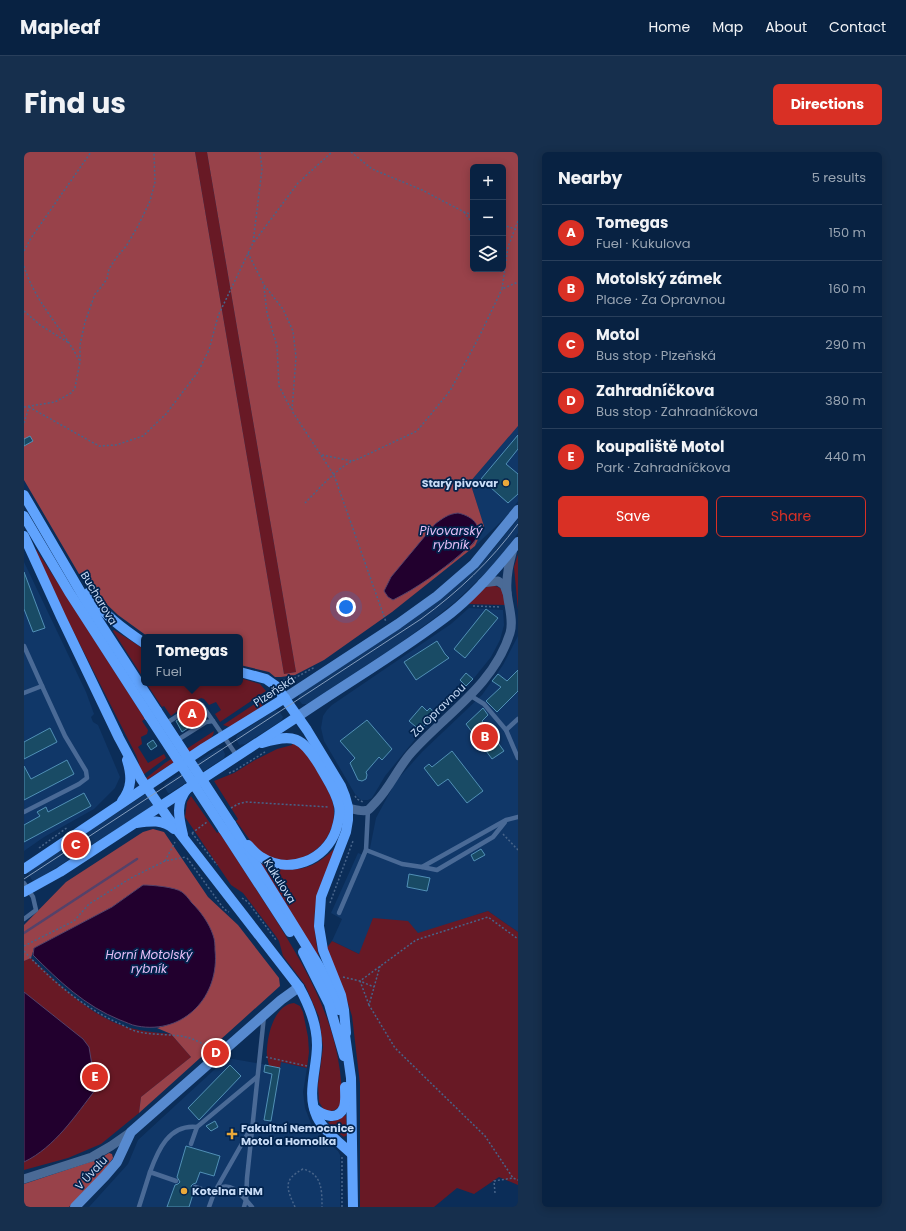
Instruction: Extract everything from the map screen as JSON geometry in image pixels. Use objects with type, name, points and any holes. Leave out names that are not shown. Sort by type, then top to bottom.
[{"type":"main road","name":"Bucharova","points":[[24,495],[153,713]]},
{"type":"main road","name":"Plzeňská","points":[[24,869],[204,748],[224,737],[398,624],[437,596],[474,564],[518,510]]},
{"type":"main road","name":"Bucharova","points":[[24,516],[69,592],[153,713]]},
{"type":"main road","points":[[24,536],[119,738],[147,787],[183,840]]},
{"type":"main road","points":[[25,888],[60,872],[414,640],[452,612],[495,570],[515,546]]},
{"type":"main road","points":[[73,579],[85,589],[96,604],[113,621],[141,641]]},
{"type":"main road","points":[[243,673],[266,679],[276,686],[307,730],[341,786],[344,807],[348,820],[346,832],[322,897],[319,916],[319,934],[323,950],[341,995],[346,1033]]},
{"type":"main road","name":"Kukulova","points":[[153,713],[227,826],[305,956],[331,1010],[342,1053],[352,1078]]},
{"type":"main road","points":[[118,806],[127,794],[131,780],[119,738]]},
{"type":"main road","points":[[251,747],[283,738],[295,739],[301,742],[310,752],[344,807]]},
{"type":"main road","points":[[183,840],[178,815],[179,808],[183,795],[191,785]]},
{"type":"main road","points":[[239,836],[255,852],[266,859],[279,863],[301,863],[317,856],[331,842],[344,807]]},
{"type":"main road","points":[[134,823],[156,821],[166,823],[170,826],[183,840],[300,987],[312,1016],[315,1030],[316,1057],[312,1094],[314,1108],[322,1126],[352,1154]]},
{"type":"main road","name":"Kukulova","points":[[227,826],[239,836],[320,968],[339,1008],[346,1033],[352,1078],[353,1207]]},
{"type":"main road","points":[[131,1132],[281,1000],[300,987]]},
{"type":"main road","points":[[314,1108],[322,1115],[330,1116],[338,1114],[343,1108],[345,1095],[342,1053]]},
{"type":"main road","name":"V Úvalu","points":[[75,1207],[117,1162],[131,1132]]},
{"type":"street","name":"Za Opravnou","points":[[368,810],[380,798],[412,752],[471,696],[491,671],[514,631],[511,608],[507,593],[507,569],[515,546]]},
{"type":"street","points":[[482,583],[498,581],[504,585],[507,593]]},
{"type":"street","points":[[344,807],[368,810]]},
{"type":"street","points":[[24,1179],[92,1157],[131,1132]]},
{"type":"lane","points":[[24,646],[65,736],[86,771],[87,778],[24,812]]},
{"type":"lane","points":[[24,693],[42,686]]},
{"type":"lane","points":[[471,696],[484,704],[506,730],[518,758]]},
{"type":"lane","points":[[213,721],[206,722],[172,744],[162,726],[195,705],[200,704],[202,705],[213,721],[224,737],[237,756]]},
{"type":"lane","points":[[506,730],[518,719]]},
{"type":"lane","points":[[339,913],[366,850],[368,810]]},
{"type":"lane","points":[[422,867],[506,820],[518,817]]},
{"type":"lane","points":[[366,850],[402,864],[437,870],[494,837],[506,820]]},
{"type":"lane","points":[[24,919],[36,910],[33,897],[25,888]]},
{"type":"lane","points":[[244,1207],[246,1200],[252,1125],[264,1016]]},
{"type":"lane","points":[[191,1144],[197,1127],[257,1077]]},
{"type":"lane","points":[[209,1207],[215,1192],[252,1125]]},
{"type":"lane","points":[[139,1207],[156,1155],[169,1136],[185,1127],[197,1127]]},
{"type":"lane","points":[[150,1172],[176,1181]]},
{"type":"lane","points":[[195,1187],[215,1192],[225,1186],[231,1187],[238,1190],[252,1207]]},
{"type":"path","points":[[24,251],[31,238],[91,152]]},
{"type":"path","points":[[24,407],[55,402],[71,393],[75,388],[80,362],[80,345],[95,294],[107,279],[109,269],[127,245],[150,201],[155,182],[154,152]]},
{"type":"path","points":[[253,243],[262,168],[260,152]]},
{"type":"path","points":[[29,407],[99,446],[116,445],[143,436],[166,414],[198,372],[208,350],[218,316],[253,243],[298,183],[332,152]]},
{"type":"path","points":[[351,152],[372,169],[422,190],[470,214]]},
{"type":"path","points":[[464,212],[470,220]]},
{"type":"path","points":[[506,264],[508,247],[518,220]]},
{"type":"path","points":[[506,226],[518,230]]},
{"type":"path","points":[[248,253],[264,285],[283,309],[294,331],[296,357],[292,411]]},
{"type":"path","points":[[24,266],[32,286],[71,345],[80,362]]},
{"type":"path","points":[[305,503],[334,475],[352,461],[417,431],[450,391],[479,338],[502,289],[505,272]]},
{"type":"path","points":[[502,289],[518,282]]},
{"type":"path","points":[[264,285],[267,313],[277,346],[279,386],[292,411],[334,475],[387,624]]},
{"type":"path","points":[[24,311],[40,325],[71,345]]},
{"type":"path","points":[[24,423],[29,407]]},
{"type":"path","points":[[321,455],[352,461]]},
{"type":"path","points":[[283,681],[286,679],[293,679],[315,666]]},
{"type":"path","points":[[228,774],[265,752]]},
{"type":"path","points":[[235,806],[246,802],[288,806],[306,805],[344,807]]},
{"type":"path","points":[[165,861],[183,840],[207,821]]},
{"type":"path","points":[[43,844],[68,827]]},
{"type":"path","points":[[499,830],[518,850]]},
{"type":"path","points":[[172,837],[183,840]]},
{"type":"path","points":[[183,852],[224,909],[230,913]]},
{"type":"path","points":[[24,946],[74,921],[89,904],[131,878],[165,861],[186,857]]},
{"type":"path","points":[[360,981],[416,940],[488,917],[518,939]]},
{"type":"path","points":[[24,951],[70,994],[100,1014],[134,1030],[181,1036],[202,1043],[214,1051]]},
{"type":"path","points":[[369,1005],[380,966]]},
{"type":"path","points":[[339,976],[360,981],[374,987]]},
{"type":"path","points":[[360,981],[369,1005],[395,1048],[485,1136],[513,1178]]},
{"type":"path","points":[[260,1056],[309,1067]]},
{"type":"path","points":[[295,1207],[288,1191],[288,1181],[294,1174],[302,1169],[310,1171],[315,1175],[320,1184],[322,1207]]},
{"type":"path","points":[[495,1193],[494,1181],[513,1178],[518,1180]]},
{"type":"shaded area","points":[[24,152],[195,152],[284,674],[296,672],[207,152],[518,152],[518,426],[470,482],[484,526],[475,546],[392,612],[324,660],[295,675],[281,677],[275,677],[269,672],[243,666],[243,634],[144,634],[118,615],[101,599],[91,584],[79,574],[24,480]],"holes":[[[478,528],[474,543],[452,562],[405,594]]]},
{"type":"shaded area","points":[[195,152],[207,152],[296,672],[284,674]]},
{"type":"shaded area","points":[[518,426],[518,501],[507,516],[475,546],[484,526],[470,482]]},
{"type":"shaded area","points":[[518,519],[518,533],[495,564],[455,602],[396,646],[307,704],[302,704],[298,699],[300,694],[407,624],[457,585],[491,552]]},
{"type":"shaded area","points":[[36,549],[145,719],[142,721],[148,730],[147,734],[141,737],[142,744],[138,747],[148,763],[164,754],[166,758],[143,775],[138,765],[139,763],[136,755],[64,613],[35,550]]},
{"type":"shaded area","points":[[518,554],[518,610],[514,567]]},
{"type":"shaded area","points":[[24,562],[86,692],[94,714],[91,717],[93,722],[98,725],[120,777],[115,788],[94,809],[44,837],[24,851]]},
{"type":"shaded area","points":[[490,585],[499,587],[503,591],[506,605],[468,604],[483,589]]},
{"type":"shaded area","points":[[469,608],[503,610],[504,625],[500,640],[491,657],[466,688],[417,737],[385,776],[372,798],[368,800],[361,800],[355,794],[324,741],[321,728],[323,716],[332,705],[451,624]]},
{"type":"shaded area","points":[[114,630],[141,647],[141,674],[113,631]]},
{"type":"shaded area","points":[[518,636],[518,932],[488,911],[359,954],[332,941],[342,919],[331,913],[358,853],[366,856],[370,848],[376,818],[396,781],[422,752],[482,695],[503,665]]},
{"type":"shaded area","points":[[243,679],[260,684],[266,691],[220,722],[215,714],[221,710],[216,702],[209,705],[204,699],[201,698],[171,716],[164,706],[162,707],[148,686],[243,686]]},
{"type":"shaded area","points":[[268,695],[264,704],[260,708],[230,727],[223,725]]},
{"type":"shaded area","points":[[275,710],[279,711],[283,717],[281,721],[245,744],[239,745],[236,739],[237,735]]},
{"type":"shaded area","points":[[214,731],[210,739],[147,780],[145,779],[165,763]]},
{"type":"shaded area","points":[[293,742],[305,752],[314,765],[331,797],[334,811],[328,837],[320,846],[310,854],[298,859],[286,860],[273,858],[261,852],[254,845],[236,821],[238,819],[214,781],[234,773],[277,749],[292,745]]},
{"type":"shaded area","points":[[218,748],[222,748],[225,754],[224,758],[168,793],[164,786],[165,784]]},
{"type":"shaded area","points":[[146,794],[153,806],[35,881],[32,880],[28,873],[29,870]]},
{"type":"shaded area","points":[[191,796],[217,833],[219,832],[269,909],[314,986],[330,1027],[340,1071],[342,1104],[334,1110],[324,1110],[319,1102],[318,1085],[323,1047],[319,1017],[305,985],[283,956],[279,941],[275,935],[243,893],[231,885],[185,817],[187,802]]},
{"type":"shaded area","points":[[153,829],[164,832],[208,897],[238,925],[279,978],[280,986],[139,1113],[141,1097],[191,1057],[171,1034],[157,1028],[178,1021],[190,1013],[205,997],[143,885],[112,907],[34,948],[31,958],[24,961],[24,925],[66,882],[143,832]]},
{"type":"shaded area","points":[[334,849],[316,901],[314,919],[319,957],[257,862],[279,868],[298,869],[316,863]]},
{"type":"shaded area","points":[[488,911],[518,932],[518,1185],[499,1177],[474,1194],[457,1188],[434,1207],[360,1207],[360,1084],[352,1016],[345,994],[326,949],[332,941],[359,954],[373,918],[408,921],[418,933]]},
{"type":"shaded area","points":[[31,958],[79,1001],[100,1015],[125,1027],[171,1034],[191,1057],[141,1097],[139,1113],[101,1144],[68,1158],[24,1170],[24,961]]},
{"type":"shaded area","points":[[294,1003],[300,1006],[303,1012],[308,1037],[309,1052],[307,1068],[281,1062],[280,1068],[269,1066],[267,1053],[268,1042],[274,1020],[282,1009],[287,1005]]},
{"type":"shaded area","name":"Fakultní Nemocnice Motol a Homolka","points":[[227,1058],[279,1067],[281,1062],[307,1068],[303,1092],[305,1108],[312,1126],[338,1151],[340,1155],[340,1207],[89,1207],[128,1164],[138,1140]]},
{"type":"shaded area","points":[[346,1115],[347,1135],[344,1137],[334,1130],[328,1122],[337,1120]]},
{"type":"shaded area","points":[[109,1153],[112,1154],[113,1158],[103,1172],[69,1207],[24,1207],[24,1184],[99,1159]]},
{"type":"water","name":"Pivovarský rybník","points":[[458,513],[473,520],[478,528],[477,538],[472,544],[420,585],[393,600],[388,597],[384,591],[391,577],[435,524],[448,515]]},
{"type":"water","name":"Horní Motolský rybník","points":[[143,885],[179,890],[183,893],[199,910],[207,922],[215,943],[215,967],[212,983],[205,997],[196,1009],[184,1018],[170,1024],[154,1027],[133,1025],[95,1008],[73,992],[33,955],[34,948],[112,907]]},
{"type":"water","points":[[24,992],[83,1039],[89,1047],[96,1089],[64,1130],[35,1156],[24,1162]]},
{"type":"building","points":[[518,435],[518,449],[506,464],[518,474],[518,494],[508,503],[481,479]]},
{"type":"building","points":[[30,436],[33,441],[24,446],[24,439]]},
{"type":"building","points":[[24,572],[45,628],[33,632],[24,609]]},
{"type":"building","points":[[486,609],[498,618],[465,658],[454,649]]},
{"type":"building","points":[[437,641],[449,658],[416,680],[404,662]]},
{"type":"building","points":[[518,670],[518,691],[497,712],[486,701],[501,687],[492,681],[498,674],[507,681]]},
{"type":"building","points":[[466,673],[473,679],[466,686],[460,680]]},
{"type":"building","points":[[422,706],[427,711],[430,708],[435,714],[421,729],[409,721]]},
{"type":"building","points":[[483,708],[488,715],[482,721],[504,751],[492,759],[466,724]]},
{"type":"building","points":[[184,716],[191,726],[182,732],[176,721]]},
{"type":"building","points":[[367,720],[392,749],[382,760],[379,757],[366,772],[366,779],[362,781],[358,780],[350,763],[355,758],[340,741]]},
{"type":"building","points":[[50,728],[57,742],[24,759],[24,742]]},
{"type":"building","points":[[153,740],[157,746],[151,750],[147,744]]},
{"type":"building","points":[[452,751],[483,791],[467,803],[448,779],[438,786],[424,768],[429,764],[432,767]]},
{"type":"building","points":[[67,760],[74,774],[24,800],[24,766],[31,779]]},
{"type":"building","points":[[84,793],[91,806],[24,842],[24,825],[40,816],[37,812],[46,807],[48,812]]},
{"type":"building","points":[[481,849],[485,855],[474,861],[471,855]]},
{"type":"building","points":[[409,874],[430,878],[427,891],[407,887]]},
{"type":"building","points":[[230,1065],[241,1076],[199,1120],[188,1108]]},
{"type":"building","points":[[265,1065],[280,1068],[271,1121],[264,1120],[272,1074],[264,1072]]},
{"type":"building","points":[[215,1121],[218,1127],[211,1131],[206,1126]]},
{"type":"building","points":[[186,1146],[220,1156],[214,1176],[200,1172],[196,1183],[191,1186],[194,1191],[189,1207],[167,1207],[175,1185],[180,1182],[177,1177]]},
{"type":"waterway","points":[[24,933],[137,859]]},
{"type":"tram line","points":[[24,879],[421,619],[461,587],[497,551],[518,524]]},
{"type":"place","name":"Starý pivovar","points":[[506,483]]},
{"type":"place","name":"Tomegas","points":[[192,714]]},
{"type":"place","name":"Motolský zámek","points":[[485,737]]},
{"type":"place","name":"Motol","points":[[76,845]]},
{"type":"place","name":"Zahradníčkova","points":[[216,1053]]},
{"type":"place","name":"koupaliště Motol","points":[[95,1077]]},
{"type":"place","name":"Fakultní Nemocnice Motol a Homolka","points":[[232,1134]]},
{"type":"place","name":"Kotelna FNM","points":[[184,1191]]}]
